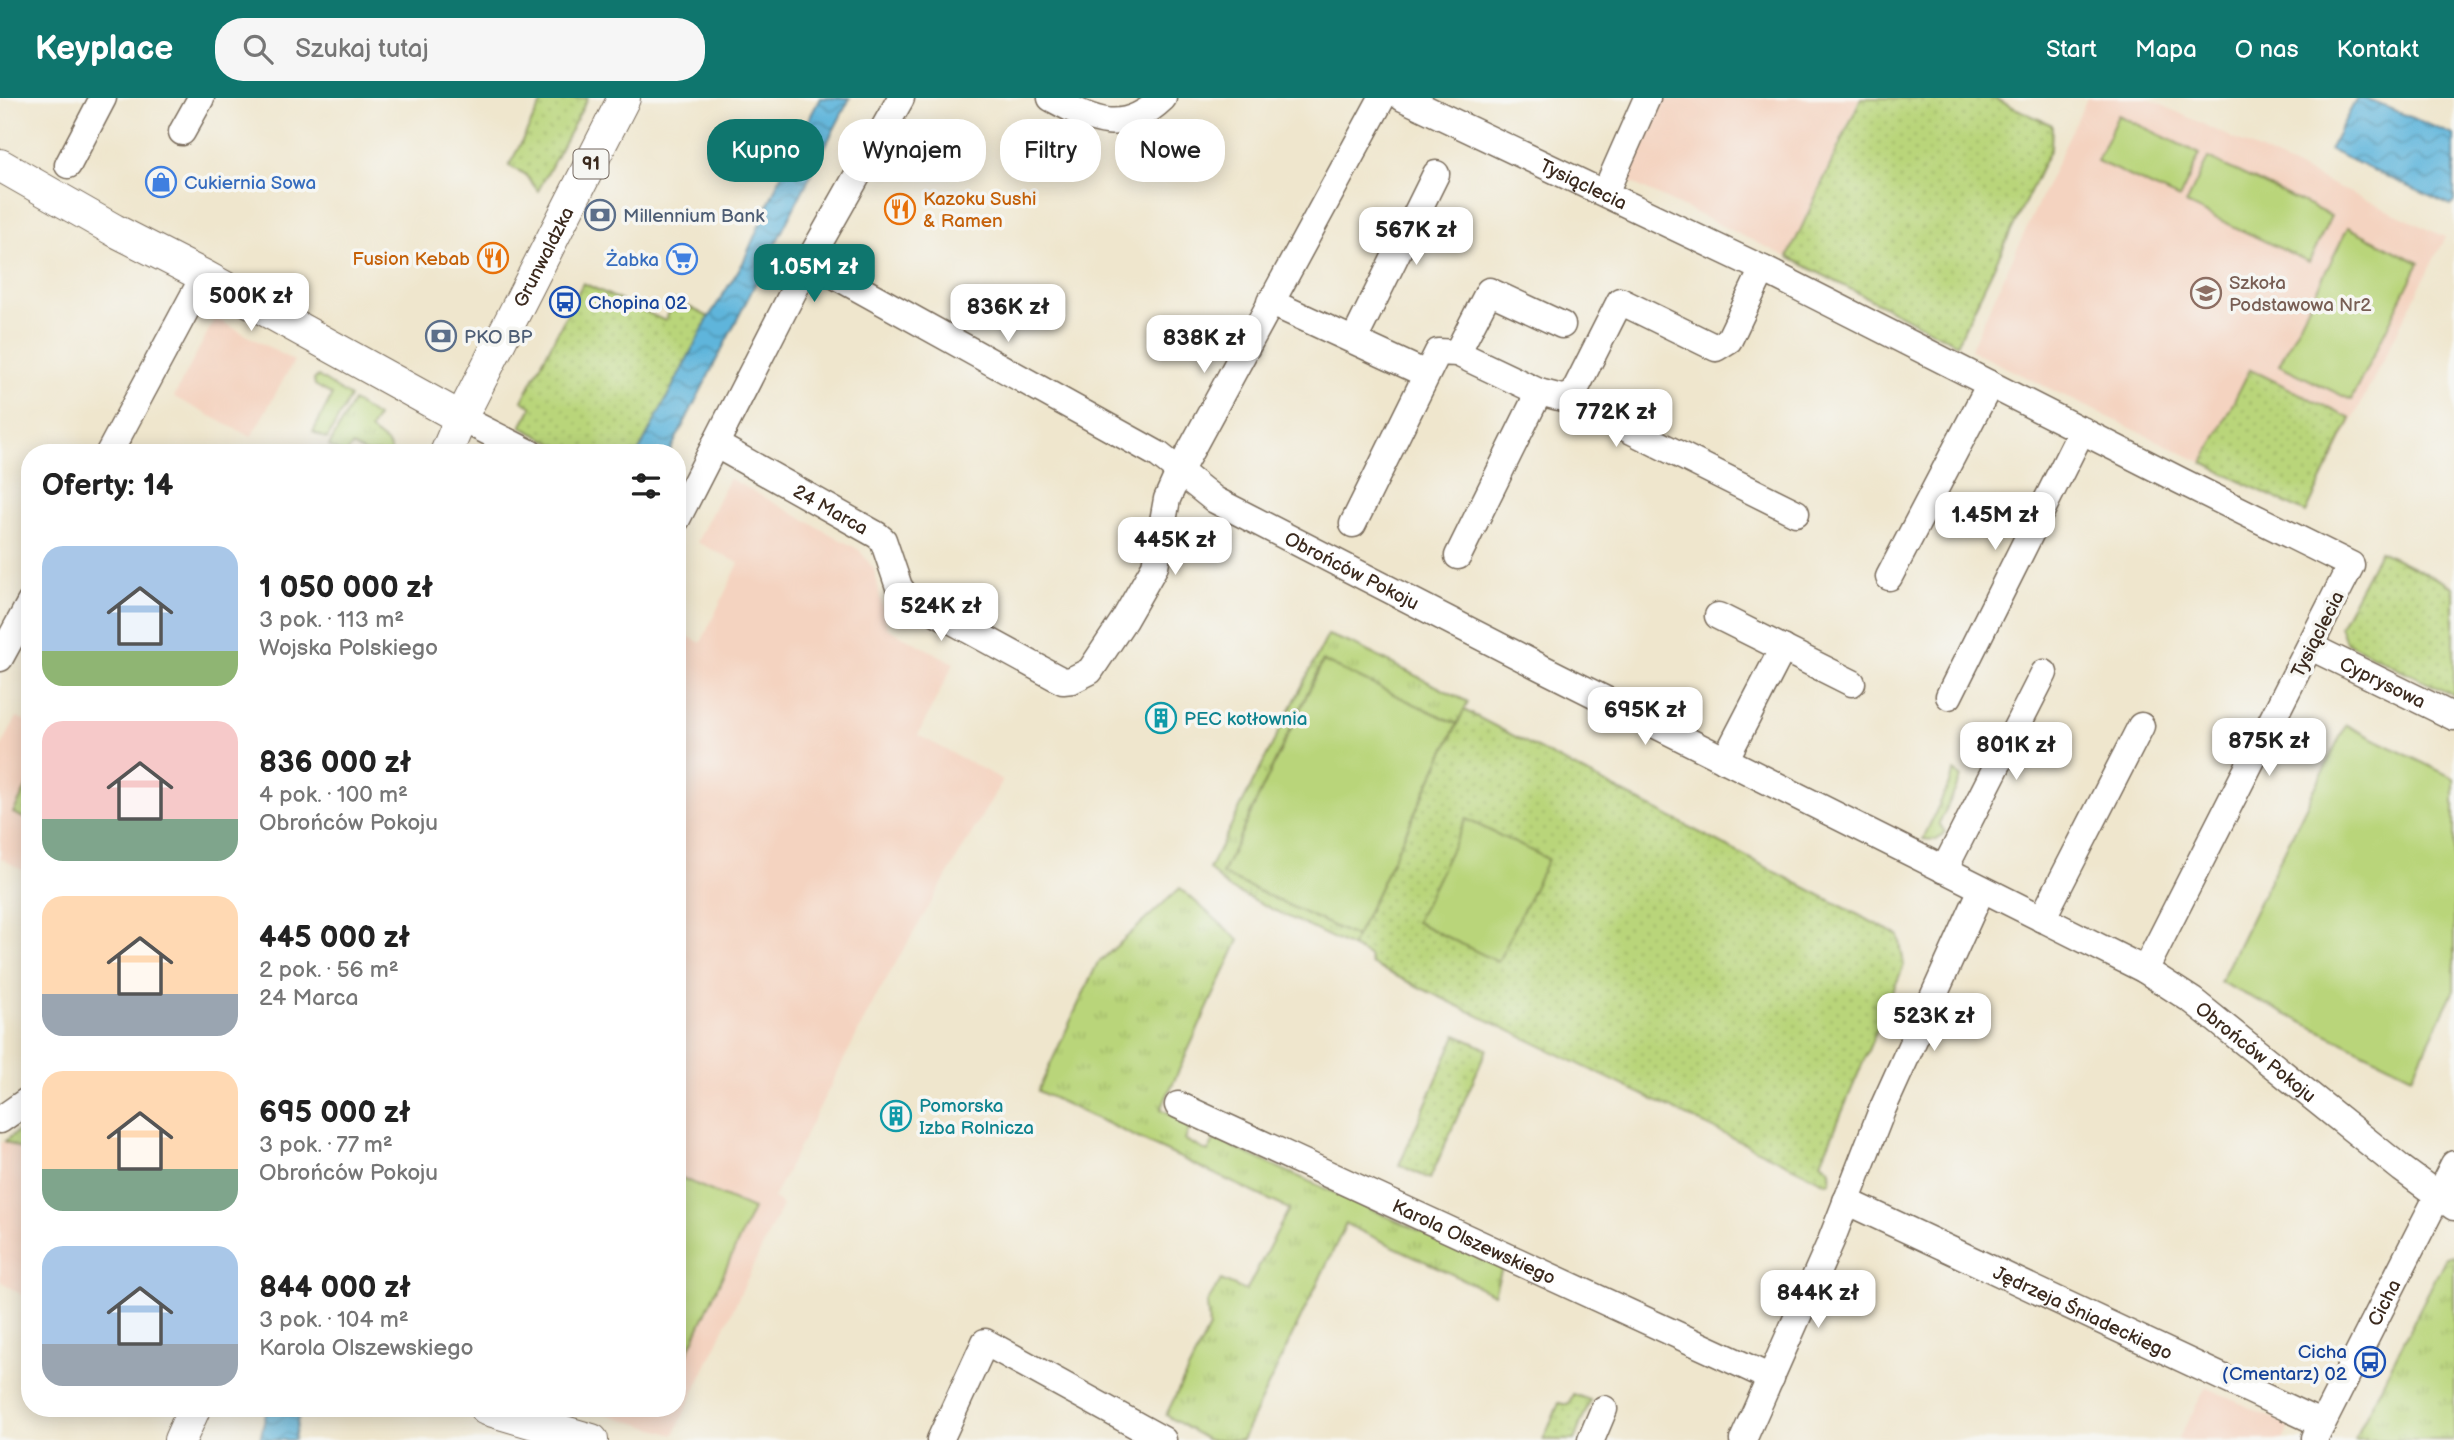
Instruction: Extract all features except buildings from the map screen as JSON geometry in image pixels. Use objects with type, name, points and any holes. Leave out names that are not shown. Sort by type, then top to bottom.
[{"type":"main road","name":"Grunwaldzka","points":[[450,444],[460,418],[624,98]]},
{"type":"main road","points":[[0,165],[460,418]]},
{"type":"main road","points":[[180,1440],[190,1417]]},
{"type":"main road","points":[[513,1417],[592,1440]]},
{"type":"street","points":[[68,165],[103,98]]},
{"type":"street","points":[[182,132],[201,98]]},
{"type":"street","points":[[686,501],[809,261],[901,98]]},
{"type":"street","points":[[1051,98],[1087,117],[1102,122],[1119,123],[1135,118],[1163,98]]},
{"type":"street","name":"24 Marca","points":[[715,444],[883,540],[899,587],[905,594],[1063,681],[1072,680],[1090,671],[1104,653],[1155,566],[1167,499],[1180,470],[1382,98]]},
{"type":"street","name":"Tysiąclecia","points":[[1403,98],[1431,104],[2351,565],[2145,971]]},
{"type":"street","points":[[1605,193],[1647,98]]},
{"type":"street","points":[[1354,340],[1436,174]]},
{"type":"street","name":"Obrońców Pokoju","points":[[809,261],[1159,455],[1215,500],[2145,971],[2193,1001],[2445,1201]]},
{"type":"street","points":[[1570,400],[1619,300],[1716,348],[1729,340],[1763,269]]},
{"type":"street","points":[[114,444],[204,276]]},
{"type":"street","points":[[1457,354],[1489,290],[1562,325]]},
{"type":"street","points":[[1270,302],[1426,374]]},
{"type":"street","points":[[1353,524],[1438,352],[1457,354],[1539,392],[1570,400],[1796,513]]},
{"type":"street","points":[[1889,577],[1990,384]]},
{"type":"street","points":[[1458,556],[1539,392]]},
{"type":"street","points":[[460,418],[512,444]]},
{"type":"street","points":[[1949,696],[2082,430]]},
{"type":"street","points":[[1718,615],[1852,683]]},
{"type":"street","points":[[0,658],[21,620]]},
{"type":"street","name":"Cyprysowa","points":[[2311,647],[2454,718]]},
{"type":"street","points":[[1725,760],[1783,648]]},
{"type":"street","points":[[1944,870],[2045,673]]},
{"type":"street","points":[[2042,919],[2141,726]]},
{"type":"street","points":[[1743,1440],[1831,1241],[1882,1110],[1982,889]]},
{"type":"street","name":"Karola Olszewskiego","points":[[1178,1105],[1770,1378]]},
{"type":"street","name":"Cicha","points":[[2318,1432],[2445,1201],[2454,1164]]},
{"type":"street","name":"Jędrzeja Śniadeckiego","points":[[1846,1201],[2318,1432]]},
{"type":"street","points":[[940,1440],[985,1342],[1164,1440]]},
{"type":"street","points":[[1591,1440],[1604,1409]]},
{"type":"shaded area","points":[[1659,98],[1859,98],[1787,257],[1624,179]]},
{"type":"shaded area","name":"Szkoła Podstawowa Nr2","points":[[2087,98],[2147,98],[2445,237],[2306,513],[1970,350]]},
{"type":"shaded area","points":[[215,318],[294,361],[251,437],[174,397]]},
{"type":"shaded area","points":[[729,478],[859,550],[874,569],[887,628],[954,663],[918,735],[1003,780],[876,997],[773,1198],[782,1205],[686,1409],[686,636],[701,643],[739,563],[697,542]]},
{"type":"shaded area","points":[[17,717],[21,719],[21,869],[0,858],[0,749]]},
{"type":"shaded area","points":[[4,1141],[21,1150],[21,1294],[0,1281],[0,1144]]},
{"type":"shaded area","points":[[2206,1387],[2290,1427],[2283,1440],[2178,1440]]},
{"type":"shaded area","points":[[616,1417],[682,1417],[674,1435]]},
{"type":"green space","points":[[544,98],[588,98],[538,191],[525,174],[509,166]]},
{"type":"green space","points":[[1861,98],[1993,98],[2052,125],[2051,148],[1957,344],[1788,257]]},
{"type":"green space","points":[[2118,115],[2200,154],[2179,199],[2097,161]]},
{"type":"green space","points":[[2208,158],[2331,216],[2309,262],[2186,204]]},
{"type":"green space","points":[[2348,227],[2419,263],[2351,400],[2279,365]]},
{"type":"green space","points":[[583,283],[665,321],[675,300],[709,317],[643,444],[554,444],[521,427],[532,407],[522,401]]},
{"type":"green space","points":[[2250,369],[2351,419],[2306,513],[2203,463]]},
{"type":"green space","points":[[318,376],[350,397],[327,439],[313,432],[332,395],[315,385],[314,380]]},
{"type":"green space","points":[[353,401],[377,417],[370,430],[388,444],[330,444]]},
{"type":"green space","points":[[2380,551],[2454,587],[2454,696],[2346,642],[2340,626]]},
{"type":"green space","points":[[1328,635],[1355,645],[1468,702],[1457,724],[1322,662],[1222,874],[1356,937],[1351,947],[1228,888],[1209,869]]},
{"type":"green space","points":[[1323,661],[1457,724],[1356,937],[1222,874]]},
{"type":"green space","points":[[1464,710],[1899,936],[1904,965],[1821,1162],[1830,1170],[1830,1182],[1826,1183],[1371,964],[1369,956],[1351,947]]},
{"type":"green space","points":[[2346,725],[2454,778],[2454,990],[2412,1076],[2220,982]]},
{"type":"green space","points":[[1955,771],[1961,778],[1939,824],[1945,832],[1937,840],[1923,839]]},
{"type":"green space","points":[[21,797],[21,817],[13,813]]},
{"type":"green space","points":[[1466,819],[1548,859],[1498,962],[1416,922]]},
{"type":"green space","points":[[1180,888],[1239,940],[1161,1109],[1191,1124],[1185,1140],[1208,1152],[1215,1139],[1502,1268],[1494,1294],[1346,1224],[1242,1440],[1208,1440],[1166,1415],[1209,1328],[1207,1303],[1221,1280],[1246,1291],[1289,1209],[1038,1091],[1097,964]]},
{"type":"green space","points":[[1456,1035],[1487,1049],[1430,1179],[1399,1165]]},
{"type":"green space","points":[[21,1129],[21,1149],[5,1141]]},
{"type":"green space","points":[[686,1180],[753,1209],[686,1356]]},
{"type":"green space","points":[[2454,1255],[2454,1440],[2354,1440],[2446,1257]]},
{"type":"green space","points":[[1573,1394],[1590,1400],[1574,1440],[1543,1440],[1559,1403],[1568,1405]]},
{"type":"water","points":[[820,98],[850,98],[824,149],[824,119],[809,119]]},
{"type":"water","points":[[2357,98],[2364,98],[2454,135],[2454,202],[2451,206],[2329,150]]},
{"type":"water","points":[[778,182],[807,182],[674,444],[643,444],[709,317],[743,263]]},
{"type":"water","points":[[265,1417],[298,1417],[294,1440],[260,1440]]},
{"type":"place","name":"Cukiernia Sowa","points":[[161,182]]},
{"type":"place","name":"Kazoku Sushi & Ramen","points":[[900,209]]},
{"type":"place","name":"Millennium Bank","points":[[600,215]]},
{"type":"place","name":"Fusion Kebab","points":[[493,258]]},
{"type":"place","name":"Żabka","points":[[682,259]]},
{"type":"place","name":"Szkoła Podstawowa Nr2","points":[[2206,293]]},
{"type":"place","name":"Chopina 02","points":[[565,302]]},
{"type":"place","name":"PKO BP","points":[[441,336]]},
{"type":"place","name":"PEC kotłownia","points":[[1161,718]]},
{"type":"place","name":"Pomorska Izba Rolnicza","points":[[896,1116]]},
{"type":"place","name":"Cicha (Cmentarz) 02","points":[[2370,1362]]}]
